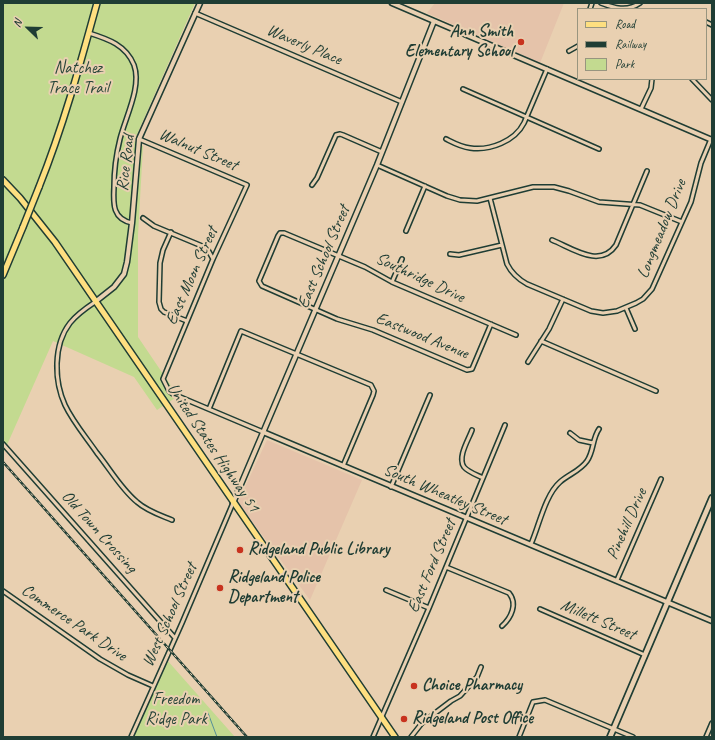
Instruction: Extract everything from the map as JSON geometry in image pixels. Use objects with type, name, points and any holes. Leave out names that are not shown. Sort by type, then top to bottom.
[{"type":"main road","points":[[3,275],[24,227],[54,148],[74,85],[97,3]]},
{"type":"main road","name":"United States Highway 51","points":[[3,180],[20,198],[55,242],[394,737]]},
{"type":"main road","points":[[610,737],[712,498]]},
{"type":"street","name":"Rice Road","points":[[96,302],[114,287],[124,274],[132,223],[139,139],[200,3]]},
{"type":"street","points":[[392,3],[711,140]]},
{"type":"street","points":[[601,3],[613,8]]},
{"type":"street","points":[[629,8],[640,3]]},
{"type":"street","name":"Waverly Place","points":[[195,13],[402,102]]},
{"type":"street","name":"East School Street","points":[[233,503],[377,165],[434,20]]},
{"type":"street","points":[[89,33],[121,46],[129,56],[135,71],[135,88],[117,149],[114,193],[114,204],[118,216],[124,221],[132,223]]},
{"type":"street","points":[[569,52],[577,47]]},
{"type":"street","points":[[446,139],[472,148],[485,147],[506,142],[512,138],[521,130],[547,69]]},
{"type":"street","points":[[641,109],[651,88],[652,80]]},
{"type":"street","points":[[693,80],[712,100]]},
{"type":"street","points":[[463,90],[599,149]]},
{"type":"street","points":[[312,185],[317,178],[334,138],[338,134],[382,152]]},
{"type":"street","name":"Walnut Street","points":[[139,139],[247,185]]},
{"type":"street","name":"Longmeadow Drive","points":[[490,198],[507,264],[510,270],[518,278],[527,284],[597,312],[609,312],[626,308],[643,299],[652,289],[691,202],[701,163],[711,140]]},
{"type":"street","points":[[377,165],[460,200],[478,201],[533,187],[548,187],[562,189],[599,202],[634,204],[649,208],[682,222]]},
{"type":"street","points":[[552,240],[589,256],[598,257],[606,255],[616,245],[647,171]]},
{"type":"street","name":"East Moon Street","points":[[169,391],[163,378],[186,321],[247,185]]},
{"type":"street","points":[[406,231],[425,186]]},
{"type":"street","points":[[143,218],[154,226],[202,246],[208,250],[213,259]]},
{"type":"street","points":[[171,232],[163,250],[160,263],[159,302],[164,312],[186,321]]},
{"type":"street","name":"Southridge Drive","points":[[316,309],[262,286],[260,283],[260,279],[280,233],[284,233],[365,267],[392,282],[516,334]]},
{"type":"street","points":[[450,254],[459,255],[502,245]]},
{"type":"street","points":[[392,282],[402,259]]},
{"type":"street","points":[[528,362],[552,324],[563,299]]},
{"type":"street","points":[[96,302],[84,309],[70,324],[63,337],[59,348],[57,367],[58,382],[61,394],[72,418],[125,490],[143,507],[172,520]]},
{"type":"street","points":[[626,308],[635,329]]},
{"type":"street","name":"Eastwood Avenue","points":[[316,309],[337,319],[373,330],[469,370],[472,369],[491,324]]},
{"type":"street","points":[[209,409],[242,331],[371,385],[374,390],[343,466]]},
{"type":"street","points":[[542,341],[656,391]]},
{"type":"street","name":"South Wheatley Street","points":[[169,391],[391,487],[617,580],[712,622]]},
{"type":"street","points":[[391,487],[430,395]]},
{"type":"street","name":"East Ford Street","points":[[373,737],[429,608],[505,425]]},
{"type":"street","points":[[531,544],[554,489],[560,482],[579,470],[587,461],[594,437],[599,429]]},
{"type":"street","points":[[472,430],[463,453],[462,461],[464,466],[469,471],[483,478]]},
{"type":"street","points":[[570,433],[579,440],[593,443]]},
{"type":"street","name":"Old Town Crossing","points":[[3,444],[175,638]]},
{"type":"street","name":"Pinehill Drive","points":[[617,580],[661,479]]},
{"type":"street","name":"West School Street","points":[[131,737],[233,503]]},
{"type":"street","points":[[446,567],[509,593],[513,600],[513,609],[508,621],[502,626]]},
{"type":"street","points":[[386,590],[429,608]]},
{"type":"street","name":"Commerce Park Drive","points":[[3,591],[100,659],[128,675],[153,686]]},
{"type":"street","name":"Millett Street","points":[[540,609],[645,655]]},
{"type":"street","points":[[411,737],[422,723],[460,696],[477,677],[481,667]]},
{"type":"street","points":[[519,737],[533,702],[545,700],[633,737]]},
{"type":"street","points":[[706,737],[712,723]]},
{"type":"shaded area","name":"Ann Smith Elementary School","points":[[435,3],[564,3],[540,63],[427,13]]},
{"type":"shaded area","points":[[267,440],[362,480],[310,600],[238,502]]},
{"type":"green space","name":"Natchez Trace Trail","points":[[3,3],[195,3],[134,141],[143,146],[138,235],[138,337],[178,396],[157,410],[134,377],[53,341],[3,454]]},
{"type":"green space","name":"Freedom Ridge Park","points":[[167,660],[235,737],[134,737]]},
{"type":"waterway","points":[[208,713],[217,737]]},
{"type":"railway","points":[[3,462],[247,737]]},
{"type":"place","name":"Ann Smith Elementary School","points":[[521,42]]},
{"type":"place","name":"Ridgeland Public Library","points":[[240,550]]},
{"type":"place","name":"Ridgeland Police Department","points":[[220,588]]},
{"type":"place","name":"Choice Pharmacy","points":[[414,686]]},
{"type":"place","name":"Ridgeland Post Office","points":[[404,719]]}]
